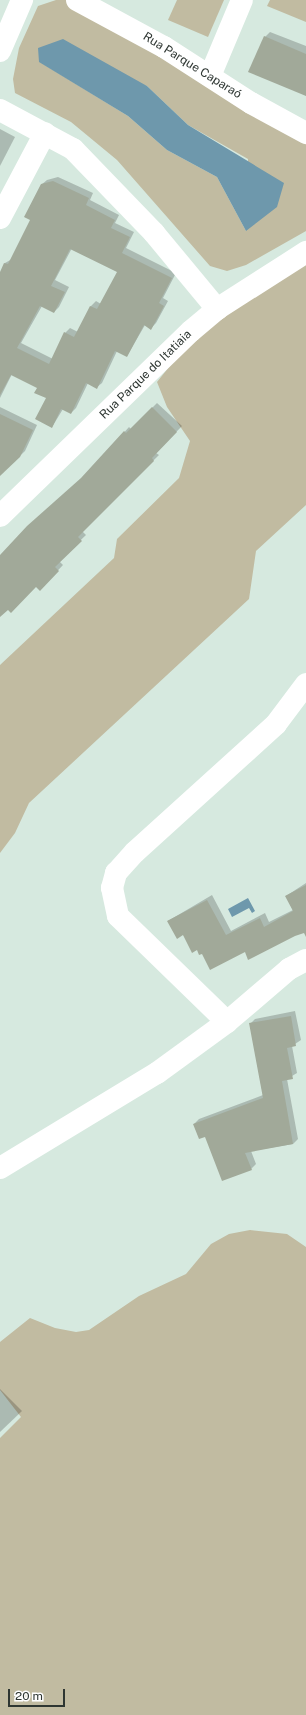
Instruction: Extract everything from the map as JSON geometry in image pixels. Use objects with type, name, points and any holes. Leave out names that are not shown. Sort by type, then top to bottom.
[{"type":"street","points":[[0,51],[22,0]]},
{"type":"street","name":"Rua Parque Caparaó","points":[[77,0],[210,76],[251,103],[306,133]]},
{"type":"street","points":[[210,76],[242,0]]},
{"type":"street","points":[[0,110],[73,149],[100,174],[154,233],[217,309]]},
{"type":"street","points":[[0,218],[45,133]]},
{"type":"street","name":"Rua Parque do Itatiaia","points":[[0,516],[217,309],[306,252]]},
{"type":"street","points":[[227,1022],[118,916],[112,888],[116,873],[135,852],[276,724],[306,684]]},
{"type":"street","points":[[4,1170],[157,1073],[227,1022],[289,969],[306,960]]},
{"type":"shaded area","points":[[56,0],[69,0],[306,140],[306,231],[246,265],[227,271],[210,266],[117,160],[71,122],[15,93],[13,79],[19,48],[38,6]],"holes":[[[40,62],[147,86],[188,125],[248,159],[246,231],[217,177],[167,150],[128,116]]]},
{"type":"shaded area","points":[[177,0],[224,0],[208,37],[168,20]]},
{"type":"shaded area","points":[[270,0],[306,0],[306,22],[267,6]]},
{"type":"shaded area","points":[[306,256],[306,505],[256,551],[249,599],[29,803],[15,833],[0,853],[0,665],[114,558],[117,539],[179,478],[190,441],[167,407],[157,382],[173,362],[229,310]]},
{"type":"shaded area","points":[[250,1230],[287,1234],[306,1247],[306,1715],[0,1715],[0,1438],[21,1417],[0,1390],[0,1342],[30,1318],[55,1328],[76,1332],[89,1330],[139,1296],[186,1274],[211,1244],[229,1234]]},
{"type":"water","points":[[63,39],[147,86],[188,125],[284,183],[277,207],[246,231],[217,177],[167,150],[128,116],[39,62],[38,48]]},
{"type":"water","points":[[248,898],[255,911],[252,913],[249,908],[232,917],[228,909]]},
{"type":"building","points":[[264,36],[306,54],[306,96],[248,72]]},
{"type":"building","points":[[53,181],[89,198],[86,205],[115,220],[111,228],[130,237],[122,253],[172,278],[159,303],[164,306],[151,330],[144,325],[127,357],[115,351],[97,389],[86,383],[71,414],[61,409],[52,428],[35,419],[46,398],[34,393],[37,388],[11,375],[0,395],[0,272],[4,263],[8,264],[30,220],[24,217],[41,184]],"holes":[[[70,249],[117,272],[97,309],[90,306],[74,337],[64,332],[49,364],[17,348],[40,306],[54,313],[65,292],[51,286]]]},
{"type":"building","points":[[152,407],[177,432],[152,458],[154,461],[78,537],[82,541],[55,567],[59,571],[40,591],[36,587],[11,613],[8,610],[0,617],[0,555],[27,526],[81,478],[124,431],[126,433]]},
{"type":"building","points":[[0,414],[33,430],[20,457],[0,476]]},
{"type":"building","points":[[306,885],[306,937],[304,933],[295,936],[248,960],[245,952],[210,970],[202,954],[199,955],[197,950],[192,953],[183,935],[177,939],[167,921],[207,900],[226,935],[260,918],[264,927],[293,911],[285,896]]},
{"type":"building","points":[[291,1016],[296,1046],[287,1048],[293,1079],[282,1081],[293,1144],[245,1153],[252,1170],[222,1181],[205,1137],[199,1139],[193,1124],[263,1098],[249,1023]]}]
